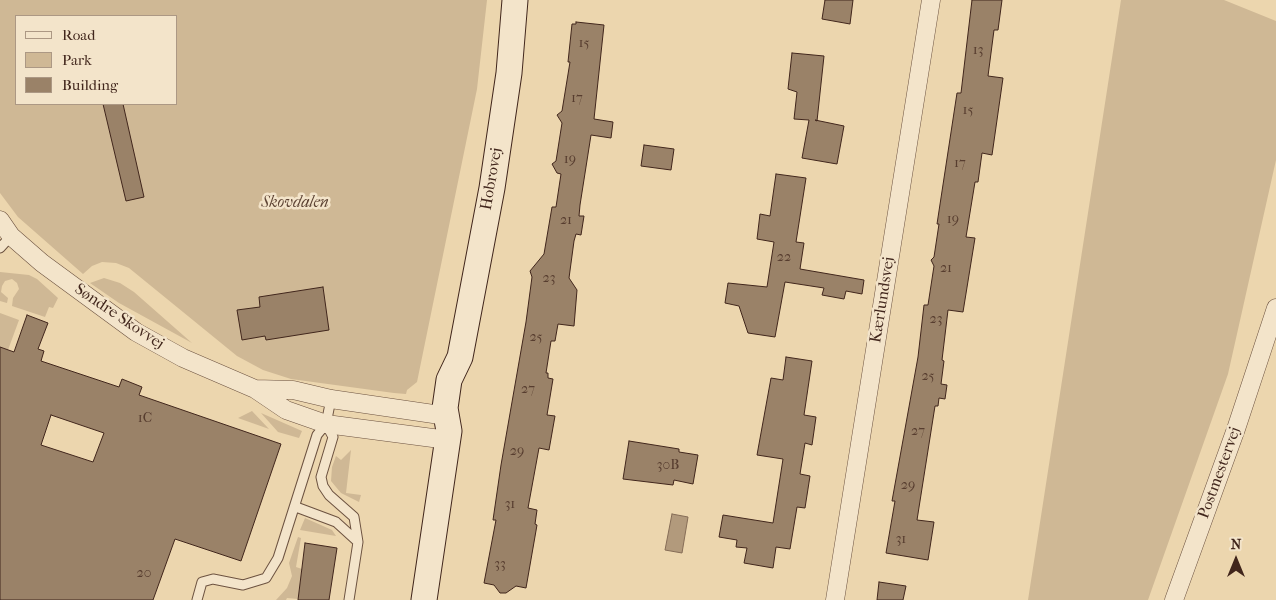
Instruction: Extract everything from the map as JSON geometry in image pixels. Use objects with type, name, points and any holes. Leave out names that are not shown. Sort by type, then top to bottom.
[{"type":"main road","name":"Hobrovej","points":[[424,600],[448,429],[461,410],[465,382],[460,357],[499,143],[509,73],[515,0]]},
{"type":"street","name":"Kærlundsvej","points":[[835,600],[931,0]]},
{"type":"street","name":"Søndre Skovvej","points":[[0,220],[6,242],[136,332],[182,358],[255,389],[286,410],[326,424],[448,429]]},
{"type":"street","name":"Postmestervej","points":[[1174,600],[1270,347],[1276,308]]},
{"type":"street","name":"Søndre Skovvej","points":[[255,389],[293,390],[448,429]]},
{"type":"lane","points":[[197,600],[202,582],[213,578],[242,585],[266,578],[278,558],[296,507],[317,435],[326,424],[331,399]]},
{"type":"lane","points":[[326,424],[332,437],[321,477],[322,486],[328,495],[354,517],[358,542],[349,600]]},
{"type":"lane","points":[[296,507],[336,522],[358,542]]},
{"type":"green space","name":"Skovdalen","points":[[0,0],[487,0],[477,89],[417,382],[407,390],[406,394],[291,379],[263,370],[237,356],[129,268],[116,263],[102,262],[92,266],[83,274],[18,217],[0,193]]},
{"type":"green space","points":[[1121,0],[1224,0],[1276,21],[1276,160],[1228,374],[1148,600],[1028,600]]},
{"type":"green space","points":[[0,272],[29,275],[37,279],[58,298],[53,308],[49,307],[45,317],[12,306],[13,298],[19,289],[17,283],[12,279],[5,281],[2,286],[1,292],[8,298],[7,303],[0,301]]},
{"type":"green space","points":[[104,278],[120,283],[134,292],[192,343],[119,303],[90,283]]},
{"type":"green space","points":[[0,313],[19,320],[8,350],[0,347]]},
{"type":"green space","points":[[252,411],[269,429],[238,418]]},
{"type":"green space","points":[[261,413],[302,431],[299,438],[278,432]]},
{"type":"green space","points":[[351,450],[346,493],[361,495],[359,502],[341,493],[331,481],[332,467],[336,456],[341,460]]},
{"type":"green space","points":[[305,518],[332,530],[336,536],[300,530]]},
{"type":"green space","points":[[298,537],[301,538],[296,567],[302,569],[298,599],[276,600],[287,588],[292,576],[289,563]]},
{"type":"shaded area","points":[[672,514],[688,517],[682,553],[665,550]]},
{"type":"building","points":[[825,0],[853,0],[850,24],[822,19]]},
{"type":"building","points":[[972,0],[1002,0],[998,30],[994,30],[988,76],[1003,78],[992,155],[982,153],[978,182],[975,182],[966,237],[975,238],[963,312],[948,310],[941,384],[947,385],[945,399],[939,398],[938,406],[935,406],[917,520],[934,522],[928,560],[886,553],[895,501],[892,501],[918,357],[924,305],[928,305],[934,266],[931,260],[934,257],[939,224],[937,224],[957,93],[961,93]]},
{"type":"building","points":[[576,22],[604,25],[594,119],[613,122],[611,138],[591,135],[579,216],[584,216],[581,235],[576,234],[574,241],[569,278],[577,290],[574,326],[558,324],[555,341],[551,341],[546,373],[548,373],[548,378],[553,379],[547,415],[555,416],[549,450],[539,448],[528,508],[537,510],[535,524],[537,525],[526,588],[516,586],[506,593],[500,593],[494,585],[484,583],[496,520],[493,520],[501,465],[526,322],[532,277],[530,271],[544,254],[552,207],[556,207],[561,174],[557,173],[552,164],[556,161],[562,123],[557,115],[562,111],[570,62],[568,62],[572,24],[576,24]]},
{"type":"building","points":[[792,53],[824,56],[817,120],[844,126],[837,164],[802,158],[809,120],[794,119],[797,92],[788,89]]},
{"type":"building","points":[[103,105],[123,105],[144,197],[126,201]]},
{"type":"building","points":[[644,145],[674,149],[671,170],[641,166]]},
{"type":"building","points":[[776,174],[806,178],[796,242],[804,243],[800,269],[864,280],[862,294],[846,291],[844,299],[822,295],[824,288],[785,282],[775,337],[748,333],[739,306],[725,303],[728,283],[767,287],[774,242],[757,239],[760,214],[770,216]]},
{"type":"building","points":[[323,287],[329,330],[266,340],[265,336],[242,340],[237,310],[260,307],[259,297]]},
{"type":"building","points":[[27,315],[48,323],[38,349],[44,351],[41,361],[119,387],[122,379],[142,387],[139,395],[281,444],[241,561],[175,539],[153,600],[0,600],[0,347],[14,352]],"holes":[[[51,415],[104,433],[93,462],[41,445]]]},
{"type":"building","points":[[786,357],[812,361],[804,415],[816,417],[812,445],[805,443],[800,474],[810,476],[805,508],[797,507],[790,549],[776,547],[773,568],[744,563],[747,548],[736,547],[737,540],[719,537],[723,515],[773,523],[783,459],[757,455],[771,378],[783,380]]},
{"type":"building","points":[[629,441],[679,449],[679,452],[698,455],[693,484],[674,480],[673,485],[623,479]]},
{"type":"building","points":[[305,543],[337,548],[329,600],[298,600]]},
{"type":"building","points":[[879,582],[906,586],[903,600],[877,600]]}]
